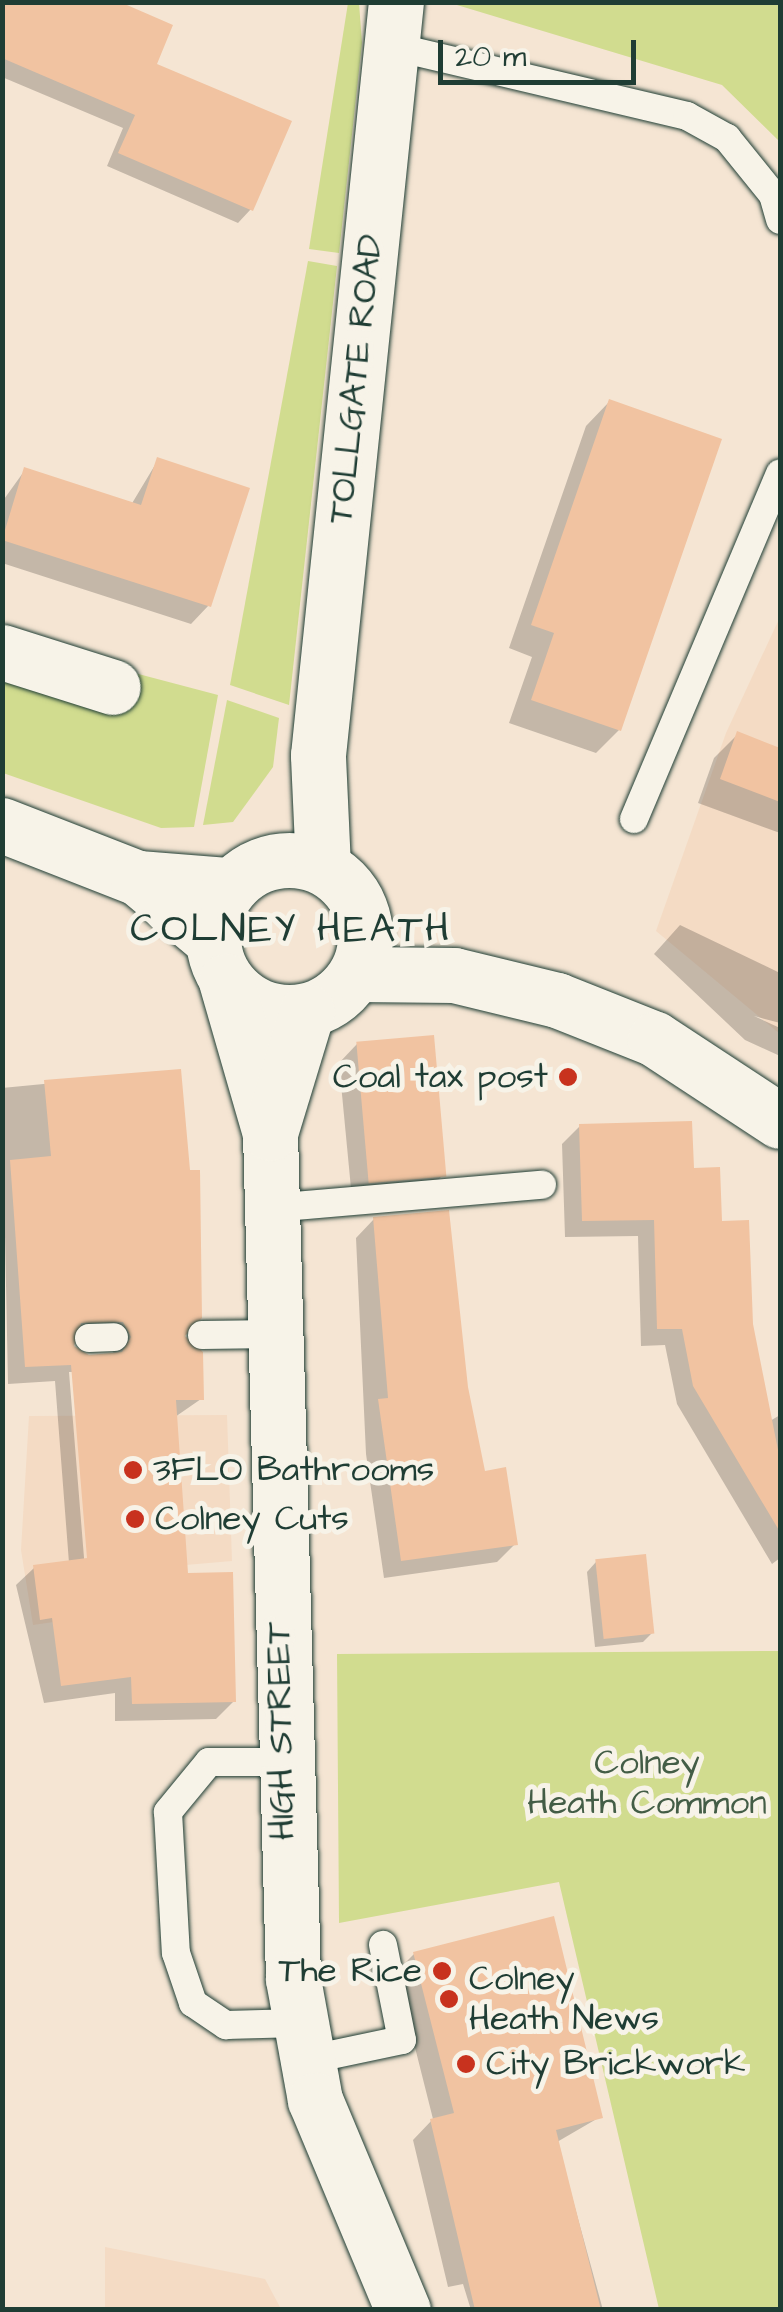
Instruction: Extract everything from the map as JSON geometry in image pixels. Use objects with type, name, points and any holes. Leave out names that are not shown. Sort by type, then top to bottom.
[{"type":"street","name":"TOLLGATE ROAD","points":[[340,883],[318,755],[394,24]]},
{"type":"street","points":[[2,652],[113,687]]},
{"type":"street","name":"TOLLGATE ROAD","points":[[250,872],[318,755]]},
{"type":"street","points":[[2,826],[138,878],[250,872],[340,883],[454,975]]},
{"type":"street","points":[[219,960],[250,872]]},
{"type":"street","points":[[138,878],[219,960],[254,1005],[307,1010],[356,974],[454,975],[557,1000],[656,1039],[780,1121]]},
{"type":"street","points":[[340,883],[365,925],[356,974]]},
{"type":"street","name":"HIGH STREET","points":[[219,960],[270,1133],[280,1762],[303,2042],[352,2202],[402,2310]]},
{"type":"street","name":"HIGH STREET","points":[[270,1133],[307,1010]]},
{"type":"lane","points":[[394,24],[687,116],[727,138],[773,195],[780,220]]},
{"type":"lane","points":[[634,819],[780,474]]},
{"type":"lane","points":[[272,1208],[542,1185]]},
{"type":"lane","points":[[202,1335],[274,1334]]},
{"type":"lane","points":[[280,1762],[209,1762],[168,1812],[176,1953],[193,2004],[226,2025],[303,2042],[402,2040],[383,1945]]},
{"type":"shaded area","points":[[780,617],[780,1034],[656,931],[726,733]]},
{"type":"shaded area","points":[[227,1415],[232,1561],[93,1573],[95,1616],[33,1625],[21,1550],[29,1416]]},
{"type":"shaded area","points":[[105,2247],[265,2279],[281,2309],[105,2309]]},
{"type":"green space","points":[[447,2],[780,3],[780,142],[722,85]]},
{"type":"green space","points":[[348,3],[359,3],[362,43],[339,253],[309,249]]},
{"type":"green space","points":[[308,261],[337,266],[289,705],[230,685]]},
{"type":"green space","points":[[127,671],[218,695],[194,827],[161,828],[3,773],[3,672]]},
{"type":"green space","points":[[227,700],[279,718],[273,767],[233,822],[203,825]]},
{"type":"green space","name":"Colney Heath Common","points":[[780,1651],[780,2309],[659,2309],[559,1882],[339,1923],[337,1654]]},
{"type":"building","points":[[2,2],[120,2],[173,25],[157,64],[292,121],[253,211],[118,153],[135,115],[2,58]]},
{"type":"building","points":[[609,399],[722,439],[621,731],[531,700],[554,633],[531,625]]},
{"type":"building","points":[[157,457],[250,488],[211,607],[2,540],[24,467],[141,505]]},
{"type":"building","points":[[737,731],[780,748],[780,802],[720,779]]},
{"type":"building","points":[[434,1035],[446,1176],[369,1183],[356,1042]]},
{"type":"building","points":[[181,1069],[190,1170],[200,1170],[202,1318],[185,1336],[203,1352],[204,1400],[176,1400],[188,1573],[233,1572],[236,1702],[132,1704],[131,1677],[61,1686],[52,1618],[40,1620],[33,1565],[87,1558],[71,1365],[25,1367],[10,1160],[51,1156],[44,1080]],"holes":[[[123,1322],[131,1337],[122,1352],[89,1355],[74,1346],[81,1323]]]},
{"type":"building","points":[[692,1121],[694,1168],[720,1167],[722,1221],[749,1220],[753,1324],[780,1460],[780,1532],[693,1386],[682,1329],[657,1329],[654,1220],[582,1221],[579,1124]]},
{"type":"building","points":[[449,1210],[468,1387],[485,1471],[506,1467],[518,1545],[401,1561],[378,1399],[388,1398],[373,1217]]},
{"type":"building","points":[[646,1554],[654,1634],[604,1639],[595,1559]]},
{"type":"building","points":[[554,1916],[603,2118],[556,2130],[601,2310],[475,2310],[430,2119],[454,2113],[413,1952]]},
{"type":"place","name":"Coal tax post","points":[[568,1077]]},
{"type":"place","name":"3FLO Bathrooms","points":[[133,1470]]},
{"type":"place","name":"Colney Cuts","points":[[135,1519]]},
{"type":"place","name":"The Rice","points":[[442,1971]]},
{"type":"place","name":"Colney Heath News","points":[[449,1999]]},
{"type":"place","name":"City Brickwork","points":[[466,2064]]},
{"type":"district","name":"COLNEY HEATH","points":[[291,930]]}]
